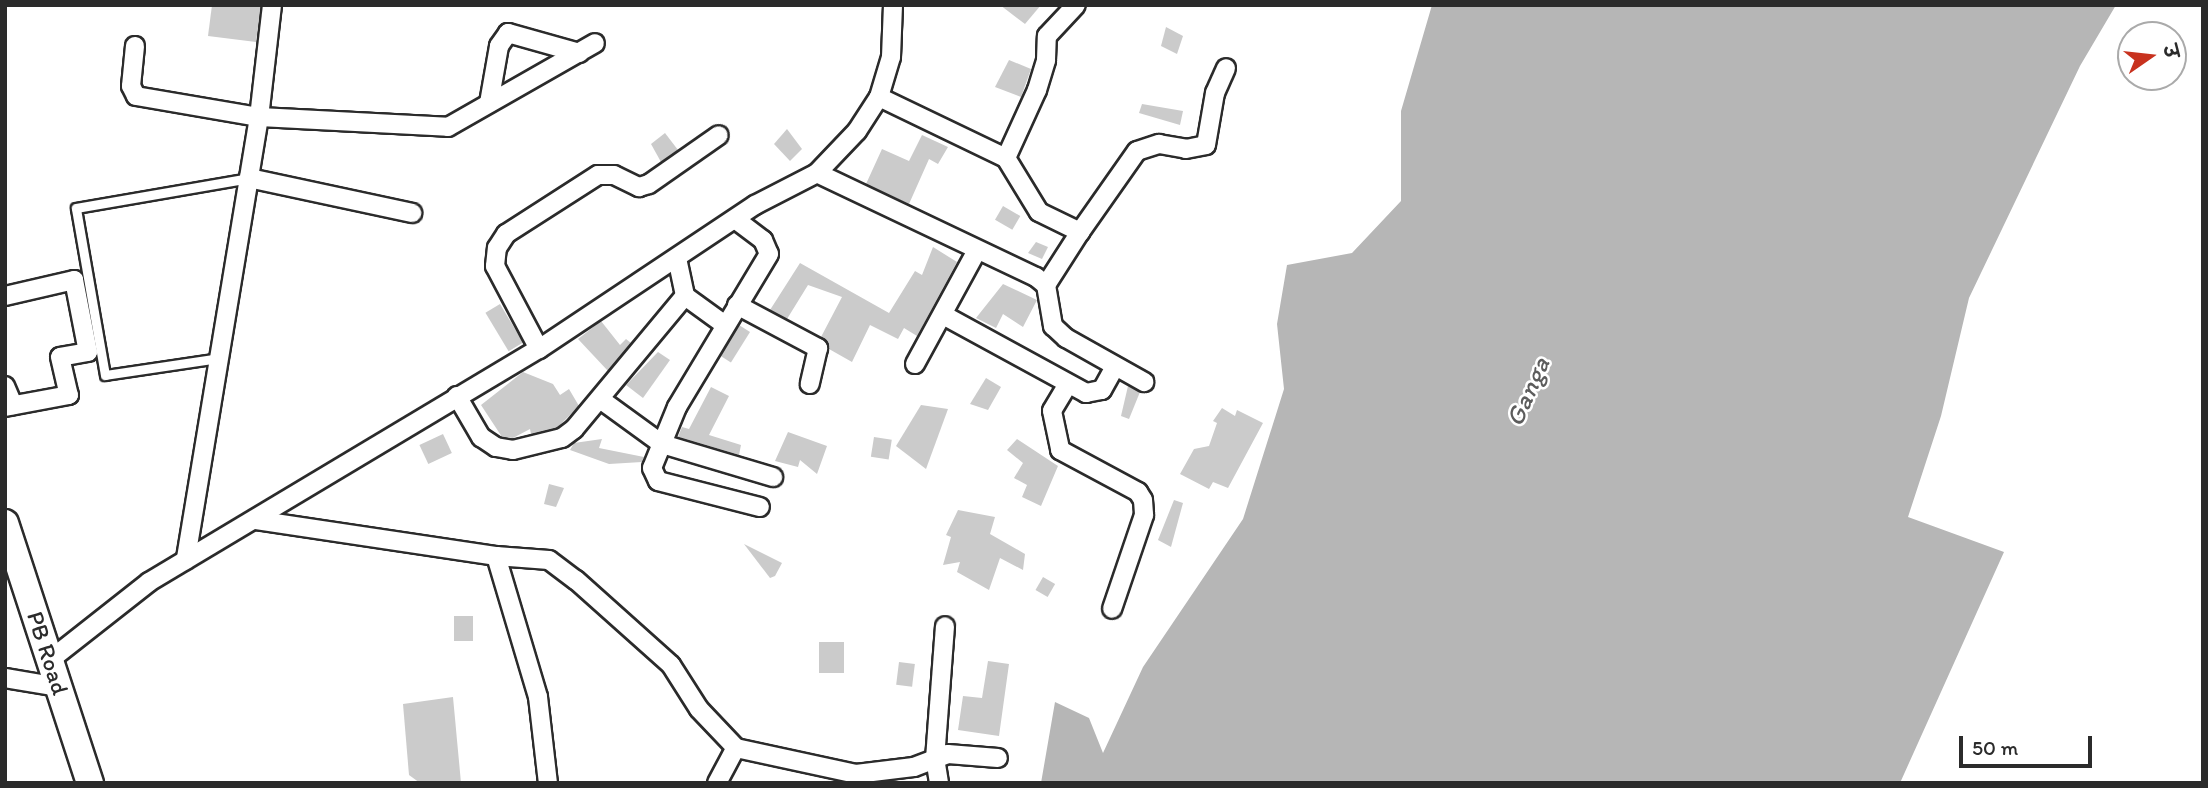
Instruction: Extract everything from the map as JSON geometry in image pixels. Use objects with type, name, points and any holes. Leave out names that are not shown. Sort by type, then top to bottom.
[{"type":"street","points":[[186,560],[259,117],[272,5]]},
{"type":"street","points":[[50,660],[141,588],[539,349],[736,219],[817,173],[857,131],[879,97],[891,57],[892,5]]},
{"type":"street","points":[[1006,158],[1037,90],[1046,60],[1047,36],[1076,5]]},
{"type":"street","points":[[489,103],[499,46],[508,33],[579,53]]},
{"type":"street","points":[[135,46],[131,86],[136,96],[259,117],[436,128],[448,127],[596,43]]},
{"type":"street","points":[[1144,382],[1114,368],[1053,326],[1046,285],[1137,151],[1158,144],[1186,149],[1206,145],[1214,93],[1226,68]]},
{"type":"street","points":[[879,97],[1006,158],[1040,212],[1080,232]]},
{"type":"street","points":[[539,349],[495,266],[497,248],[506,234],[598,176],[614,175],[639,187],[649,184],[719,135]]},
{"type":"street","points":[[817,173],[1046,285]]},
{"type":"street","points":[[249,178],[412,213]]},
{"type":"street","points":[[736,219],[763,240],[769,254],[677,407],[652,468],[658,481],[760,507]]},
{"type":"street","points":[[915,364],[945,316],[976,252]]},
{"type":"street","points":[[677,258],[685,296],[725,325]]},
{"type":"street","points":[[5,296],[74,280],[88,352],[60,357],[69,395],[9,406],[5,386]]},
{"type":"street","points":[[457,396],[481,437],[496,447],[513,450],[562,438],[600,399],[685,296]]},
{"type":"street","points":[[737,305],[818,348],[810,384]]},
{"type":"street","points":[[945,316],[1068,384],[1096,393],[1106,386],[1114,368]]},
{"type":"street","points":[[1068,384],[1052,411],[1060,450],[1078,463],[1138,492],[1143,500],[1144,515],[1112,609]]},
{"type":"street","points":[[600,399],[629,425],[662,444],[773,477]]},
{"type":"street","points":[[255,520],[496,556],[549,560],[576,580],[671,665],[699,709],[736,748],[816,768],[888,778],[948,754],[998,758]]},
{"type":"street","name":"PB Road","points":[[5,523],[90,783]]},
{"type":"street","points":[[496,556],[538,697],[548,783]]},
{"type":"street","points":[[939,783],[935,759],[945,626]]},
{"type":"street","points":[[5,678],[59,687]]},
{"type":"street","points":[[717,783],[736,748]]},
{"type":"lane","points":[[219,358],[105,375],[76,208],[249,178]]},
{"type":"water","name":"Ganga","points":[[1432,5],[2116,5],[2080,66],[1969,298],[1941,416],[1908,517],[2004,552],[1900,783],[1041,783],[1055,702],[1089,718],[1103,753],[1143,667],[1243,519],[1284,389],[1277,324],[1287,265],[1352,253],[1401,201],[1401,111]]},
{"type":"building","points":[[212,5],[261,5],[256,42],[208,36]]},
{"type":"building","points":[[1000,5],[1041,5],[1025,24]]},
{"type":"building","points":[[1166,27],[1183,36],[1177,54],[1161,46]]},
{"type":"building","points":[[1009,60],[1031,69],[1021,97],[995,87]]},
{"type":"building","points":[[1142,104],[1183,111],[1180,125],[1139,113]]},
{"type":"building","points":[[787,129],[802,149],[790,161],[774,144]]},
{"type":"building","points":[[665,133],[678,150],[661,162],[651,144]]},
{"type":"building","points":[[922,135],[948,147],[938,164],[929,159],[909,204],[866,184],[882,149],[909,161]]},
{"type":"building","points":[[1003,206],[1020,216],[1012,230],[995,220]]},
{"type":"building","points":[[1036,242],[1048,247],[1042,259],[1028,253]]},
{"type":"building","points":[[933,247],[957,262],[917,336],[904,328],[898,339],[870,325],[852,362],[829,349],[821,337],[842,297],[808,285],[787,319],[770,310],[800,263],[889,313],[915,271],[922,275]]},
{"type":"building","points":[[1003,284],[1037,300],[1023,327],[1003,314],[996,328],[976,318]]},
{"type":"building","points":[[500,304],[523,343],[509,351],[485,313]]},
{"type":"building","points":[[601,321],[620,345],[626,339],[631,343],[608,371],[578,339]]},
{"type":"building","points":[[739,325],[750,332],[731,362],[720,356]]},
{"type":"building","points":[[658,352],[670,360],[643,398],[626,385]]},
{"type":"building","points":[[523,372],[553,384],[560,395],[569,389],[579,406],[557,428],[531,434],[530,429],[513,438],[502,437],[481,405]]},
{"type":"building","points":[[986,378],[1001,387],[988,410],[970,404]]},
{"type":"building","points":[[1128,386],[1140,392],[1129,419],[1121,416]]},
{"type":"building","points":[[711,387],[729,396],[709,435],[741,445],[739,455],[678,437],[682,427],[689,429]]},
{"type":"building","points":[[921,405],[948,409],[926,469],[896,446]]},
{"type":"building","points":[[1222,408],[1235,416],[1237,410],[1263,423],[1228,488],[1213,482],[1209,489],[1180,474],[1194,449],[1209,446],[1217,423],[1213,421]]},
{"type":"building","points":[[788,432],[827,446],[817,474],[800,460],[798,467],[775,461]]},
{"type":"building","points":[[443,434],[452,453],[428,464],[419,445]]},
{"type":"building","points":[[874,437],[892,440],[889,460],[871,457]]},
{"type":"building","points":[[602,439],[599,448],[644,457],[642,462],[609,464],[570,450],[574,443]]},
{"type":"building","points":[[1017,439],[1058,466],[1041,506],[1022,497],[1027,485],[1014,478],[1023,463],[1007,450]]},
{"type":"building","points":[[549,484],[564,488],[556,507],[544,504]]},
{"type":"building","points":[[1174,500],[1183,503],[1171,547],[1158,540]]},
{"type":"building","points":[[958,510],[995,517],[990,534],[1025,554],[1023,570],[1000,558],[989,590],[957,572],[960,562],[943,565],[951,537],[946,535]]},
{"type":"building","points":[[744,544],[782,563],[775,576],[770,578]]},
{"type":"building","points":[[1043,577],[1055,584],[1048,597],[1036,590]]},
{"type":"building","points":[[454,616],[473,616],[473,641],[454,641]]},
{"type":"building","points":[[819,642],[844,642],[844,673],[819,673]]},
{"type":"building","points":[[988,661],[1009,664],[999,736],[958,730],[963,696],[982,698]]},
{"type":"building","points":[[899,662],[915,664],[912,687],[896,685]]},
{"type":"building","points":[[453,697],[461,783],[420,783],[409,775],[403,704]]}]
